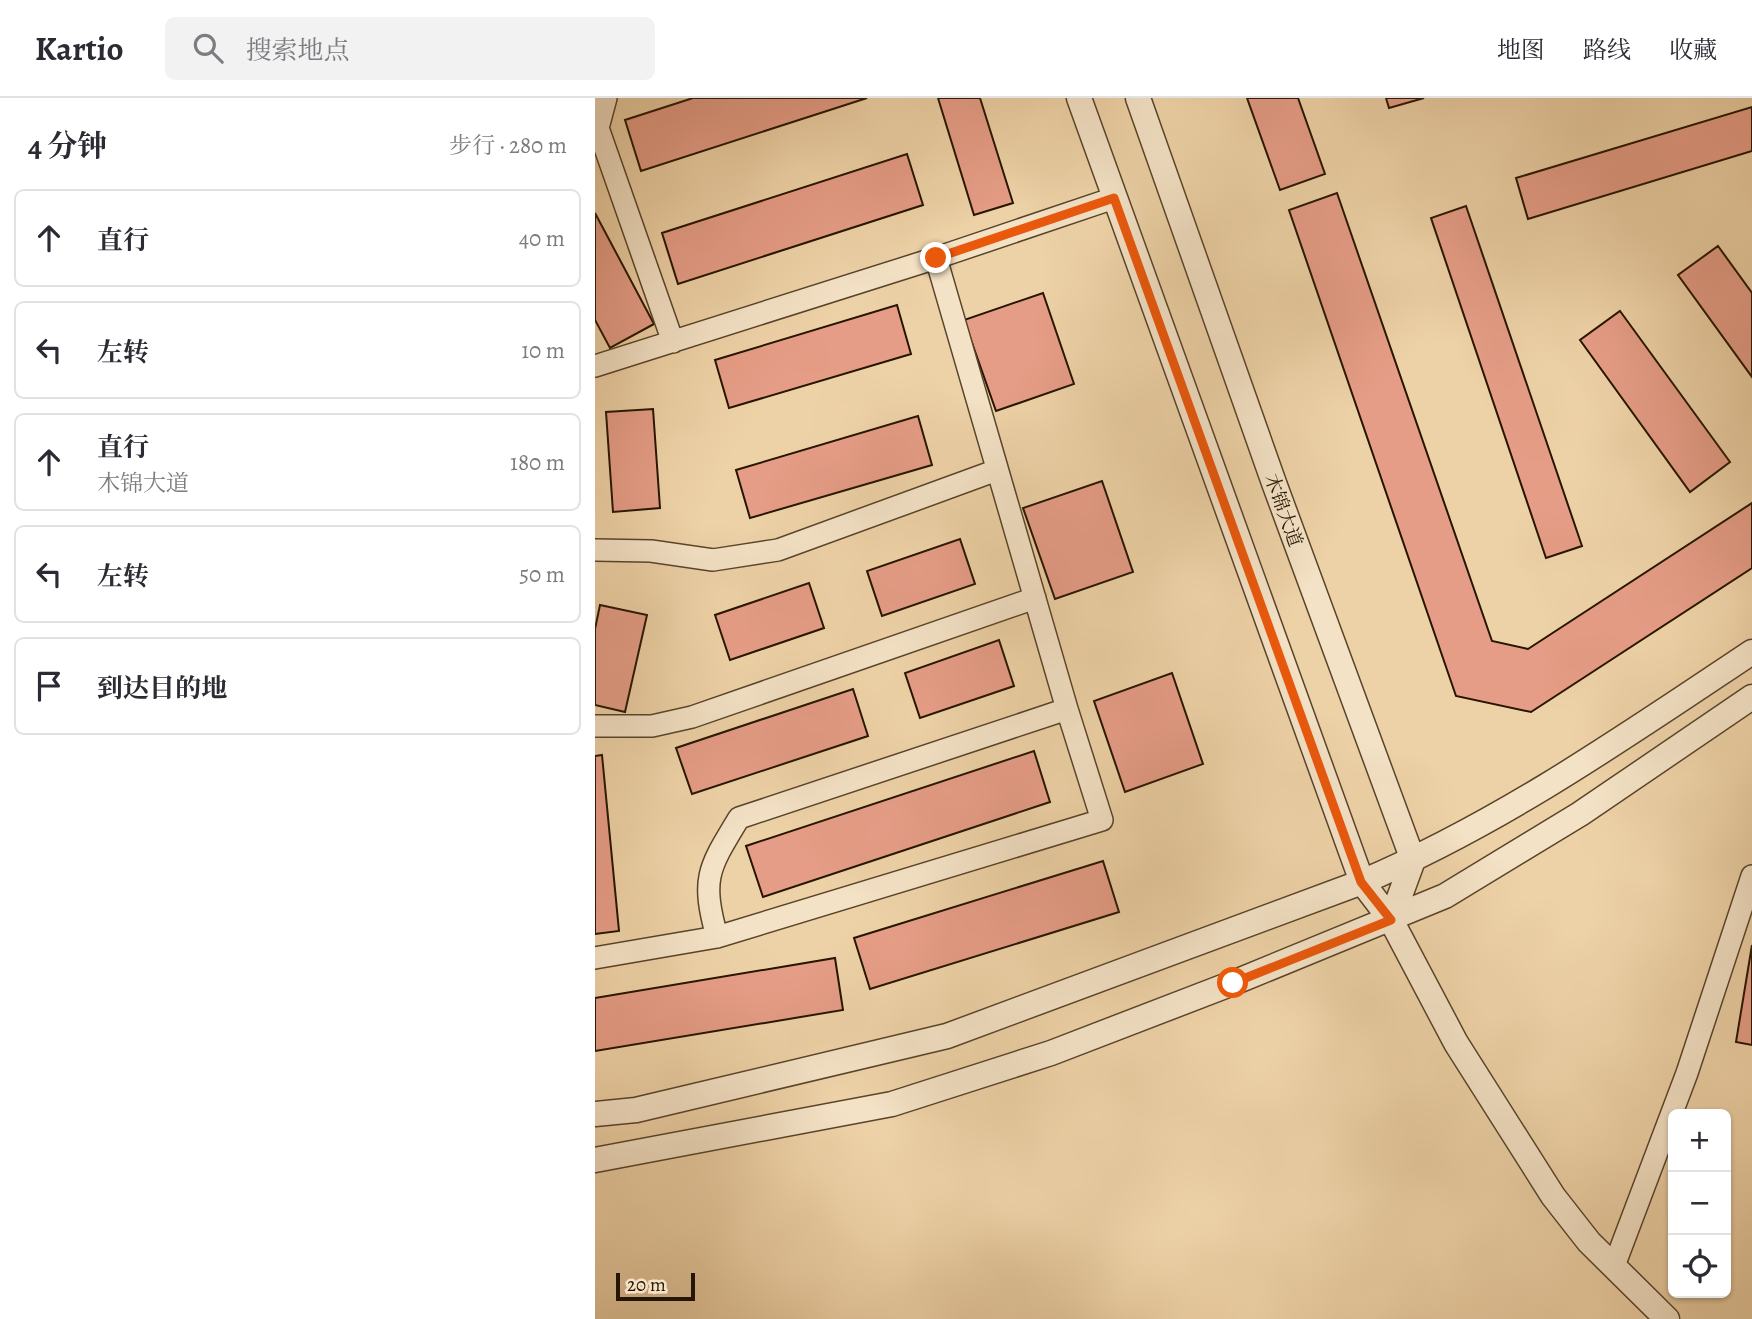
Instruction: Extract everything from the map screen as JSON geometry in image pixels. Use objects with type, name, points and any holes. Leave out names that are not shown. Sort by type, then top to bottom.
[{"type":"street","points":[[606,98],[598,128],[673,342]]},
{"type":"street","points":[[1079,98],[1361,882],[1391,920],[1456,1043],[1553,1196],[1589,1242],[1667,1319]]},
{"type":"street","name":"木锦大道","points":[[1137,98],[1274,483],[1413,860]]},
{"type":"street","points":[[595,366],[936,258],[1114,198]]},
{"type":"street","points":[[595,958],[717,937],[1102,820],[1067,709],[936,258]]},
{"type":"street","points":[[595,550],[651,551],[713,560],[778,550],[997,470]]},
{"type":"street","points":[[595,726],[652,726],[692,717],[1035,598]]},
{"type":"street","points":[[595,1114],[636,1110],[947,1036],[1361,882],[1413,860],[1545,788],[1752,652]]},
{"type":"street","points":[[595,1160],[892,1104],[1051,1053],[1391,920],[1445,896],[1580,814],[1752,697]]},
{"type":"street","points":[[717,937],[707,899],[713,861],[739,817],[1067,709]]},
{"type":"street","points":[[1391,920],[1413,860]]},
{"type":"street","points":[[1614,1266],[1687,1073],[1752,876]]},
{"type":"building","points":[[693,98],[867,98],[641,171],[625,120]]},
{"type":"building","points":[[938,98],[980,98],[1013,203],[974,215]]},
{"type":"building","points":[[1247,98],[1298,98],[1325,174],[1280,190]]},
{"type":"building","points":[[1386,98],[1424,98],[1389,108]]},
{"type":"building","points":[[1752,107],[1752,151],[1528,219],[1516,178]]},
{"type":"building","points":[[907,154],[923,205],[678,284],[662,233]]},
{"type":"building","points":[[1337,193],[1492,641],[1528,649],[1752,503],[1752,568],[1531,712],[1456,696],[1289,210]]},
{"type":"building","points":[[1466,206],[1582,546],[1546,558],[1431,218]]},
{"type":"building","points":[[595,213],[654,324],[610,348],[595,320]]},
{"type":"building","points":[[1718,246],[1752,293],[1752,377],[1678,275]]},
{"type":"building","points":[[1043,293],[1074,384],[996,411],[964,320]]},
{"type":"building","points":[[897,305],[911,354],[729,408],[715,360]]},
{"type":"building","points":[[1620,311],[1730,462],[1690,492],[1580,340]]},
{"type":"building","points":[[653,409],[660,508],[613,512],[606,412]]},
{"type":"building","points":[[918,416],[932,465],[750,518],[736,470]]},
{"type":"building","points":[[1102,481],[1133,572],[1055,599],[1023,508]]},
{"type":"building","points":[[960,539],[975,584],[882,616],[867,571]]},
{"type":"building","points":[[809,583],[824,628],[730,660],[715,615]]},
{"type":"building","points":[[600,605],[647,615],[625,712],[595,705],[595,629]]},
{"type":"building","points":[[999,640],[1014,686],[920,718],[905,673]]},
{"type":"building","points":[[1172,673],[1203,764],[1125,792],[1094,701]]},
{"type":"building","points":[[853,689],[868,736],[692,794],[676,748]]},
{"type":"building","points":[[1034,751],[1050,802],[763,897],[746,846]]},
{"type":"building","points":[[602,755],[619,931],[595,934],[595,756]]},
{"type":"building","points":[[1103,861],[1119,912],[870,989],[854,938]]},
{"type":"building","points":[[1752,945],[1752,1045],[1736,1042]]},
{"type":"building","points":[[835,958],[843,1010],[595,1051],[595,998]]},
{"type":"route","points":[[936,258],[1114,198],[1361,882],[1391,920],[1233,983]]}]
